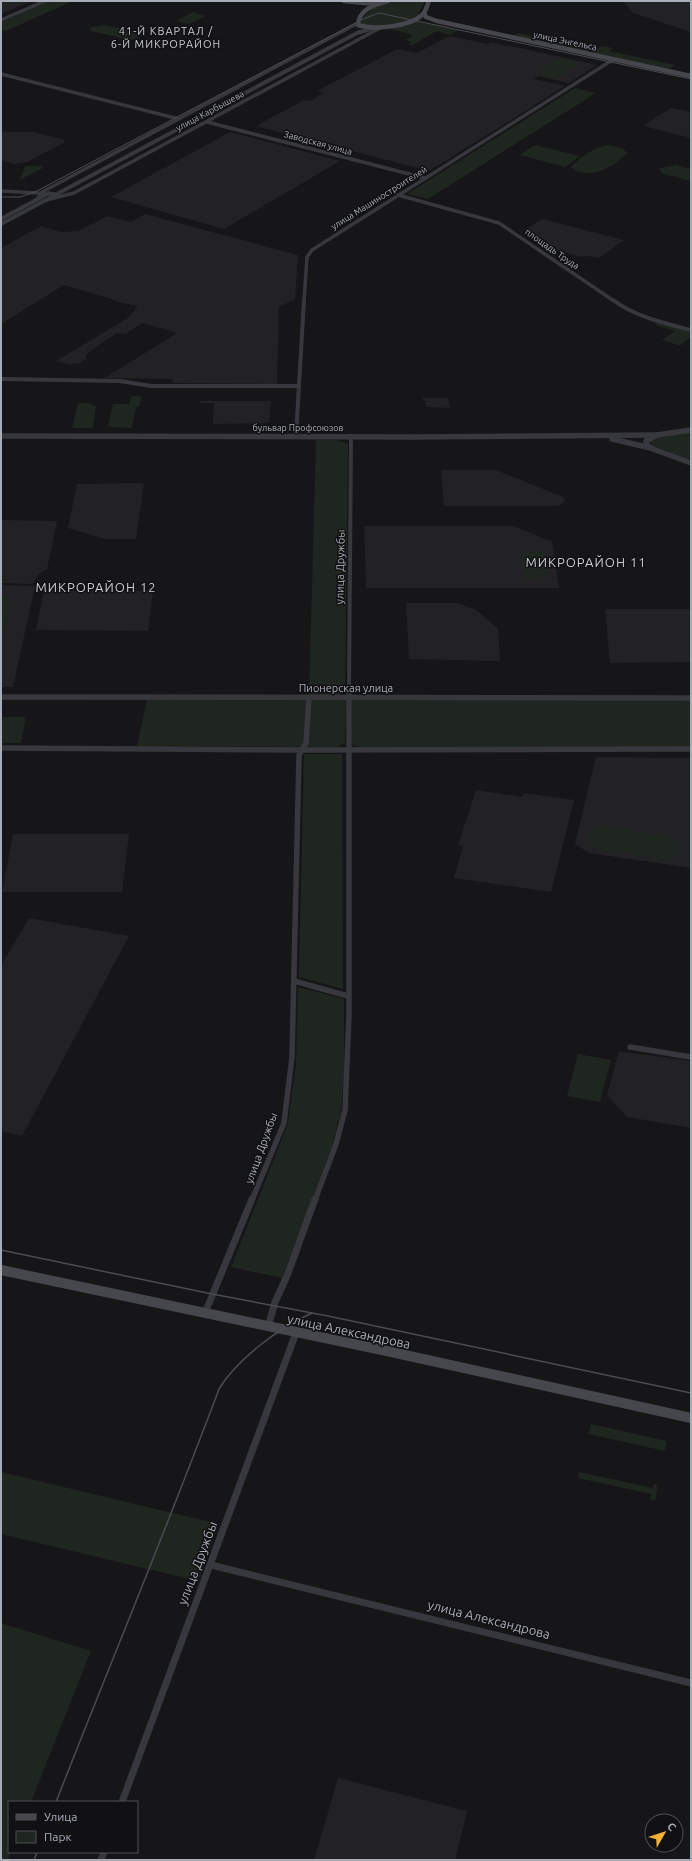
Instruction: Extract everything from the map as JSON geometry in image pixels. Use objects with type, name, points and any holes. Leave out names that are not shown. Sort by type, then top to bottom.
[{"type":"main road","points":[[344,1],[376,4]]},
{"type":"main road","points":[[353,3],[364,10],[376,4],[388,1]]},
{"type":"main road","points":[[424,13],[429,1]]},
{"type":"main road","name":"улица Карбышева","points":[[364,10],[358,24],[374,28],[380,28],[410,20],[424,13]]},
{"type":"main road","name":"улица Энгельса","points":[[424,13],[426,17],[437,21],[691,76]]},
{"type":"main road","name":"улица Энгельса","points":[[410,20],[437,21]]},
{"type":"main road","name":"улица Александрова","points":[[1,1270],[691,1418]]},
{"type":"street","points":[[1,20],[45,1]]},
{"type":"street","name":"улица Карбышева","points":[[37,199],[42,192],[358,24]]},
{"type":"street","name":"улица Карбышева","points":[[1,219],[327,46],[352,32],[358,24]]},
{"type":"street","name":"улица Карбышева","points":[[1,224],[357,33],[374,28]]},
{"type":"street","name":"улица Карбышева","points":[[44,201],[74,193],[380,28]]},
{"type":"street","name":"улица Машиностроителей","points":[[296,436],[307,256],[312,250],[614,59]]},
{"type":"street","points":[[1,74],[180,119]]},
{"type":"street","name":"Заводская улица","points":[[207,122],[425,178]]},
{"type":"street","points":[[1,191],[42,192],[56,194]]},
{"type":"street","name":"площадь Труда","points":[[398,195],[499,223],[624,308],[647,318],[691,330]]},
{"type":"street","points":[[1,379],[120,381],[150,386],[299,386]]},
{"type":"street","points":[[689,429],[656,435],[646,441],[647,445],[653,449],[691,463]]},
{"type":"street","name":"бульвар Профсоюзов","points":[[1,436],[656,435]]},
{"type":"street","name":"улица Дружбы","points":[[349,749],[351,436]]},
{"type":"street","name":"бульвар Профсоюзов","points":[[596,436],[626,441],[653,449]]},
{"type":"street","name":"Пионерская улица","points":[[1,697],[691,698]]},
{"type":"street","name":"улица Дружбы","points":[[205,1313],[284,1123],[292,1057],[299,755],[306,743],[309,698]]},
{"type":"street","points":[[1,748],[302,750],[691,749]]},
{"type":"street","points":[[268,1327],[275,1302],[288,1276],[336,1144],[345,1110],[348,1057],[349,749]]},
{"type":"street","points":[[294,981],[348,996]]},
{"type":"street","points":[[630,1047],[691,1057]]},
{"type":"street","name":"улица Дружбы","points":[[122,1801],[296,1333]]},
{"type":"street","name":"улица Александрова","points":[[210,1565],[691,1683]]},
{"type":"shaded area","points":[[1,1],[31,1],[1,14]]},
{"type":"shaded area","points":[[623,1],[691,1],[691,32],[633,13]]},
{"type":"shaded area","points":[[449,36],[488,44],[492,42],[597,65],[569,83],[538,76],[534,79],[565,86],[429,171],[256,126],[304,100],[310,101],[324,93],[317,91],[397,49],[417,53]]},
{"type":"shaded area","points":[[671,108],[691,112],[691,138],[643,126]]},
{"type":"shaded area","points":[[2,132],[33,132],[65,140],[64,143],[27,162],[14,164],[1,160]]},
{"type":"shaded area","points":[[230,132],[340,161],[224,229],[111,197]]},
{"type":"shaded area","points":[[145,214],[298,255],[295,299],[279,307],[277,384],[172,383],[173,379],[105,378],[177,333],[142,323],[125,334],[117,333],[96,347],[86,355],[86,359],[78,364],[74,363],[70,365],[56,361],[131,316],[129,315],[136,310],[134,309],[138,306],[114,301],[115,300],[64,285],[1,324],[1,248],[41,226],[61,232],[79,231],[107,216],[131,222]]},
{"type":"shaded area","points":[[542,219],[624,240],[599,258],[587,256],[581,257],[554,250],[524,231]]},
{"type":"shaded area","points":[[423,398],[448,398],[450,408],[426,407],[426,401],[423,401]]},
{"type":"shaded area","points":[[200,401],[271,401],[269,422],[213,424],[214,403],[199,403]]},
{"type":"shaded area","points":[[441,470],[496,470],[563,497],[565,500],[561,505],[556,506],[444,506]]},
{"type":"shaded area","points":[[144,483],[136,539],[105,539],[68,528],[77,484]]},
{"type":"shaded area","points":[[1,520],[57,521],[47,569],[38,575],[32,584],[1,583]]},
{"type":"shaded area","points":[[364,526],[514,526],[552,542],[559,588],[366,588]]},
{"type":"shaded area","points":[[1,585],[35,586],[13,687],[1,687]]},
{"type":"shaded area","points":[[44,590],[153,591],[148,631],[36,630]]},
{"type":"shaded area","points":[[406,603],[457,603],[475,609],[498,629],[500,661],[409,659]]},
{"type":"shaded area","points":[[605,609],[691,609],[691,662],[610,663]]},
{"type":"shaded area","points":[[596,757],[691,758],[691,868],[589,853],[575,844]]},
{"type":"shaded area","points":[[476,790],[522,797],[524,793],[574,800],[551,892],[454,878],[463,846],[458,845]]},
{"type":"shaded area","points":[[13,834],[129,834],[122,892],[2,892]]},
{"type":"shaded area","points":[[29,918],[129,936],[22,1136],[1,1131],[1,966]]},
{"type":"shaded area","points":[[619,1051],[691,1061],[691,1128],[627,1117],[607,1095]]},
{"type":"shaded area","points":[[338,1778],[467,1811],[455,1860],[314,1860]]},
{"type":"green space","points":[[49,1],[73,1],[6,31],[1,30],[1,22]]},
{"type":"green space","points":[[395,1],[425,2],[417,15],[412,19],[382,25],[362,24],[361,22],[364,17],[371,9]]},
{"type":"green space","points":[[193,12],[206,16],[189,24],[176,21]]},
{"type":"green space","points":[[415,21],[459,30],[450,35],[437,31],[412,45],[409,44],[412,42],[405,40],[412,36],[410,34],[385,28]]},
{"type":"green space","points":[[105,25],[141,33],[142,36],[131,40],[90,31],[91,27]]},
{"type":"green space","points":[[518,33],[591,49],[586,52],[513,36]]},
{"type":"green space","points":[[602,46],[613,48],[609,51],[675,65],[668,70],[591,52]]},
{"type":"green space","points":[[569,59],[577,63],[565,74],[554,78],[549,78],[540,74],[544,67],[548,64]]},
{"type":"green space","points":[[575,88],[596,93],[428,199],[407,194]]},
{"type":"green space","points":[[535,145],[580,156],[565,167],[520,155]]},
{"type":"green space","points":[[610,145],[622,148],[627,153],[608,168],[593,173],[586,173],[571,167],[589,152],[599,147]]},
{"type":"green space","points":[[676,165],[691,169],[691,181],[664,174],[660,171],[660,168]]},
{"type":"green space","points":[[25,166],[42,166],[43,168],[20,180]]},
{"type":"green space","points":[[657,322],[691,331],[691,337],[680,345],[691,349],[662,340],[675,331],[656,325],[655,323]]},
{"type":"green space","points":[[131,396],[142,396],[139,406],[136,407],[132,428],[108,427],[113,404],[129,404]]},
{"type":"green space","points":[[78,403],[89,403],[96,407],[93,428],[72,428]]},
{"type":"green space","points":[[691,432],[691,460],[653,446],[650,441],[656,437]]},
{"type":"green space","points":[[316,440],[336,440],[348,444],[345,691],[339,695],[309,696]]},
{"type":"green space","points":[[520,552],[545,552],[549,577],[524,578]]},
{"type":"green space","points":[[1,594],[10,598],[5,626],[1,629]]},
{"type":"green space","points":[[147,699],[343,699],[346,702],[345,743],[337,747],[137,746]]},
{"type":"green space","points":[[352,700],[691,701],[691,747],[360,747],[352,745]]},
{"type":"green space","points":[[1,717],[26,717],[21,743],[1,743]]},
{"type":"green space","points":[[304,754],[342,754],[343,989],[299,977]]},
{"type":"green space","points":[[603,826],[671,837],[679,843],[681,850],[672,858],[657,858],[599,849],[591,844],[587,837],[591,830]]},
{"type":"green space","points":[[298,987],[344,999],[344,1075],[341,1110],[333,1144],[282,1278],[231,1267],[288,1124],[296,1064]]},
{"type":"green space","points":[[578,1054],[611,1060],[600,1102],[567,1096]]},
{"type":"green space","points":[[591,1424],[667,1441],[665,1451],[588,1434]]},
{"type":"green space","points":[[1,1472],[219,1524],[198,1581],[1,1534]]},
{"type":"green space","points":[[579,1472],[653,1488],[654,1484],[658,1485],[655,1501],[650,1500],[651,1494],[578,1478]]},
{"type":"green space","points":[[1,1623],[91,1651],[31,1801],[8,1801],[8,1853],[11,1853],[8,1860],[1,1860]]},
{"type":"tram line","points":[[1,197],[20,197],[35,192],[363,19],[379,13],[691,79]]},
{"type":"tram line","points":[[1,1250],[212,1294],[328,1316],[691,1393]]},
{"type":"tram line","points":[[56,1801],[219,1389],[237,1366],[260,1345],[273,1335],[312,1313]]},
{"type":"tram line","points":[[34,1860],[37,1853]]},
{"type":"district","name":"41-Й КВАРТАЛ / 6-Й МИКРОРАЙОН","points":[[166,37]]},
{"type":"district","name":"МИКРОРАЙОН 11","points":[[586,562]]},
{"type":"district","name":"МИКРОРАЙОН 12","points":[[96,587]]}]
